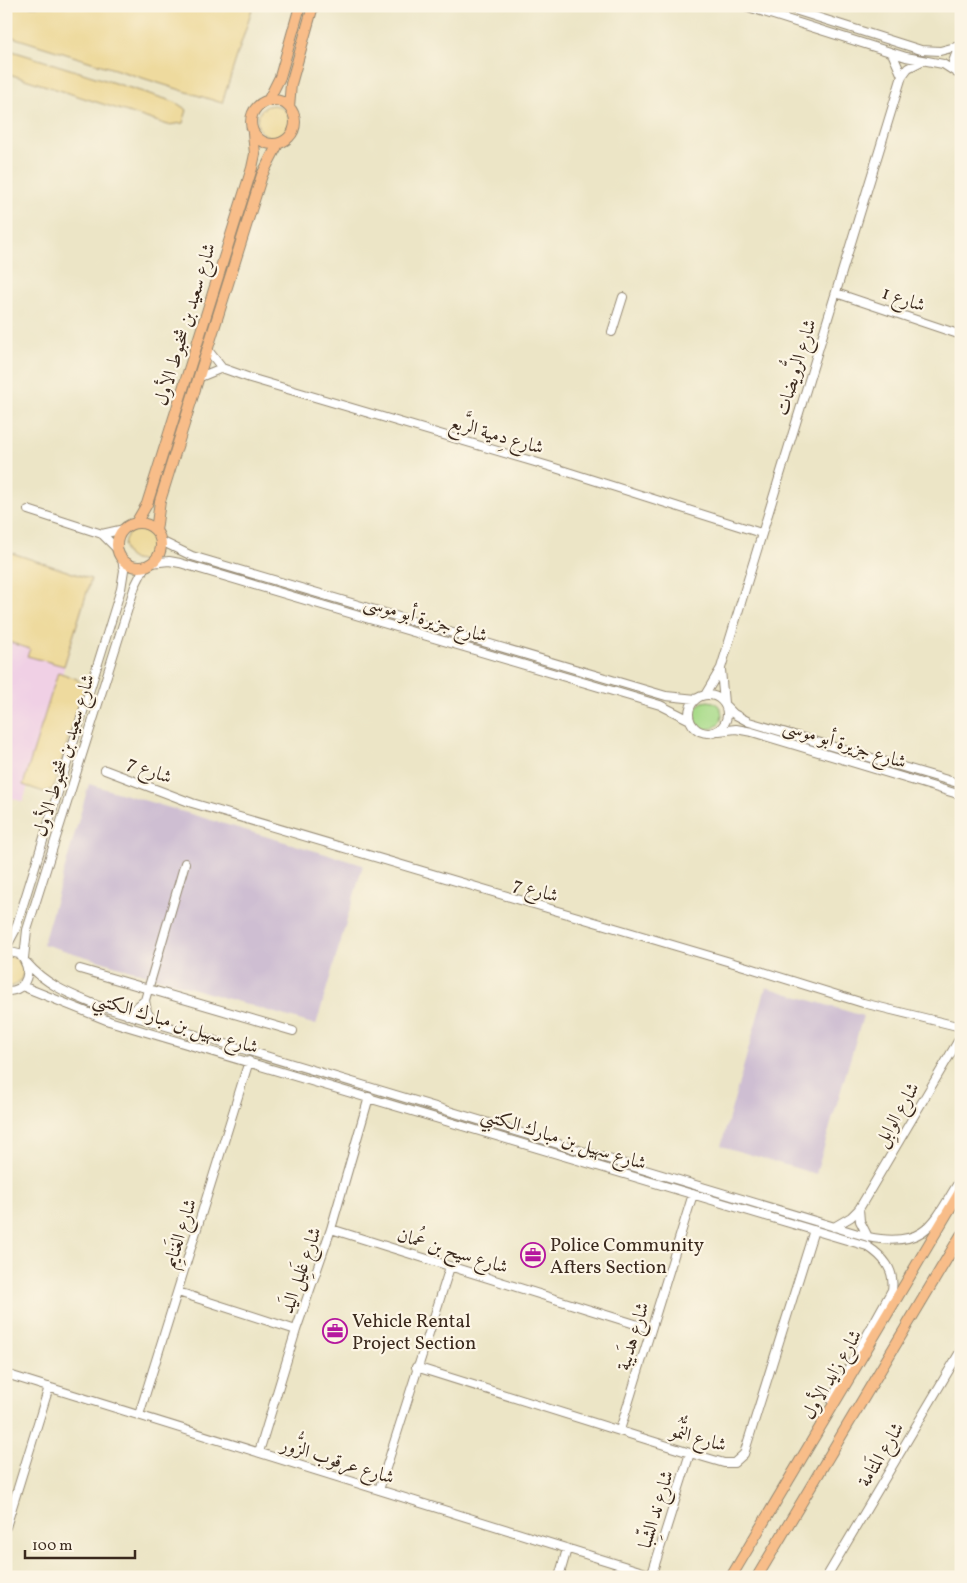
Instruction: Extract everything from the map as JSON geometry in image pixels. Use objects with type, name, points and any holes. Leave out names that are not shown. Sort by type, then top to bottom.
[{"type":"main road","points":[[268,100],[280,77],[300,6]]},
{"type":"main road","points":[[289,107],[291,84],[313,6]]},
{"type":"main road","points":[[268,100],[280,101],[289,107],[294,116],[294,131],[290,137],[278,144],[267,144],[253,133],[251,125],[253,113],[261,103],[268,100]]},
{"type":"main road","name":"شارع سعيد بن شخبوط الأول","points":[[136,523],[147,504],[252,168],[256,147],[253,133]]},
{"type":"main road","name":"شارع سعيد بن شخبوط الأول","points":[[156,531],[158,507],[265,168],[278,144]]},
{"type":"main road","points":[[136,523],[147,524],[156,531],[161,542],[160,552],[148,564],[130,565],[120,554],[117,541],[124,529],[136,523]]},
{"type":"main road","name":"شارع زايد الأول","points":[[731,1576],[961,1190]]},
{"type":"main road","name":"شارع زايد الأول","points":[[757,1577],[961,1235]]},
{"type":"street","points":[[745,6],[892,53],[922,61],[944,64],[959,75]]},
{"type":"street","points":[[782,6],[908,47],[940,51],[960,45]]},
{"type":"street","points":[[959,75],[953,62],[960,45]]},
{"type":"street","points":[[892,53],[902,76],[908,68],[922,61]]},
{"type":"street","name":"شارع الرُّويضات","points":[[705,695],[721,668],[902,76]]},
{"type":"street","name":"شارع 1","points":[[836,293],[961,335]]},
{"type":"street","points":[[612,332],[623,297]]},
{"type":"street","points":[[200,377],[222,368],[208,350]]},
{"type":"street","name":"شارع دِمية الرَّبع","points":[[222,368],[762,533]]},
{"type":"street","points":[[28,510],[102,534],[120,554]]},
{"type":"street","points":[[102,534],[124,529]]},
{"type":"street","name":"شارع جزيرة أبو موسى","points":[[161,542],[192,556],[604,678],[666,696],[696,699]]},
{"type":"street","name":"شارع سعيد بن شخبوط الأول","points":[[6,949],[15,931],[121,589],[124,570],[120,554]]},
{"type":"street","name":"شارع جزيرة أبو موسى","points":[[148,564],[169,561],[180,563],[660,705],[690,720]]},
{"type":"street","name":"شارع سعيد بن شخبوط الأول","points":[[22,986],[28,975],[25,961],[27,930],[134,586],[148,564]]},
{"type":"street","name":"شارع الرُّويضات","points":[[721,668],[725,705]]},
{"type":"street","points":[[705,695],[716,696],[725,705],[728,717],[719,731],[708,734],[702,733],[692,725],[690,720],[691,705],[696,699],[705,695]]},
{"type":"street","name":"شارع جزيرة أبو موسى","points":[[725,705],[748,722],[961,784]]},
{"type":"street","name":"شارع جزيرة أبو موسى","points":[[719,731],[736,729],[752,732],[961,795]]},
{"type":"street","name":"شارع 7","points":[[105,770],[201,806],[863,1003],[961,1027]]},
{"type":"street","points":[[154,1023],[147,1012],[145,1000],[184,863]]},
{"type":"street","points":[[6,949],[14,951],[25,961]]},
{"type":"street","name":"شارع سهيل بن مبارك الكتبي","points":[[25,961],[56,988],[96,1005],[868,1237],[896,1241],[914,1237],[925,1231],[961,1178]]},
{"type":"street","points":[[80,969],[293,1031]]},
{"type":"street","points":[[8,993],[22,986]]},
{"type":"street","name":"شارع سهيل بن مبارك الكتبي","points":[[22,986],[109,1021],[859,1242],[875,1251],[887,1264],[893,1282],[888,1300],[809,1440],[804,1455]]},
{"type":"street","points":[[127,1015],[145,1000]]},
{"type":"street","name":"شارع الوابِل","points":[[834,1227],[851,1217],[859,1208],[961,1036]]},
{"type":"street","name":"شارع الغَنايِم","points":[[139,1415],[249,1061]]},
{"type":"street","name":"شارع غَلِيل اليَد","points":[[259,1452],[296,1330],[331,1230],[369,1097]]},
{"type":"street","name":"شارع هدَيبة","points":[[620,1430],[693,1194]]},
{"type":"street","points":[[859,1208],[862,1226],[868,1237]]},
{"type":"street","name":"شارع سيح بن عُمان","points":[[331,1230],[652,1329]]},
{"type":"street","name":"شارع النُّمُو","points":[[416,1367],[690,1453],[729,1464],[738,1461],[744,1454],[814,1230]]},
{"type":"street","points":[[951,1251],[961,1245]]},
{"type":"street","points":[[379,1490],[416,1367],[450,1267]]},
{"type":"street","points":[[178,1292],[296,1330]]},
{"type":"street","name":"شارع المَتامة","points":[[828,1576],[961,1350]]},
{"type":"street","name":"شارع عرقوب الزُّور","points":[[6,1374],[656,1576]]},
{"type":"street","points":[[6,1527],[49,1387]]},
{"type":"street","name":"شارع ند الشِّبا","points":[[656,1576],[690,1453]]},
{"type":"street","points":[[559,1577],[567,1548]]},
{"type":"shaded area","points":[[6,552],[91,579],[23,802],[6,796]]},
{"type":"shaded area","points":[[89,784],[363,865],[316,1025],[43,944]]},
{"type":"shaded area","points":[[766,987],[863,1016],[816,1174],[721,1146]]},
{"type":"green space","points":[[708,701],[718,705],[722,715],[718,725],[708,729],[698,725],[694,715],[698,705]]},
{"type":"sand","points":[[6,6],[253,6],[222,103],[6,35]]},
{"type":"sand","points":[[6,49],[175,102],[187,110],[183,123],[168,125],[6,73]]},
{"type":"sand","points":[[273,105],[285,109],[289,121],[285,133],[273,137],[261,133],[257,121],[261,109]]},
{"type":"sand","points":[[140,529],[146,530],[151,534],[155,539],[155,551],[151,556],[146,560],[140,561],[134,560],[129,556],[125,551],[124,545],[125,539],[129,534],[134,530]]},
{"type":"sand","points":[[6,551],[91,579],[64,666],[27,656],[30,649],[6,641]]},
{"type":"sand","points":[[58,672],[77,679],[84,688],[53,789],[44,792],[23,785]]},
{"type":"sand","points":[[6,955],[19,959],[24,970],[21,980],[14,986],[6,987]]},
{"type":"place","name":"Police Community Afters Section","points":[[533,1255]]},
{"type":"place","name":"Vehicle Rental Project Section","points":[[335,1331]]}]
